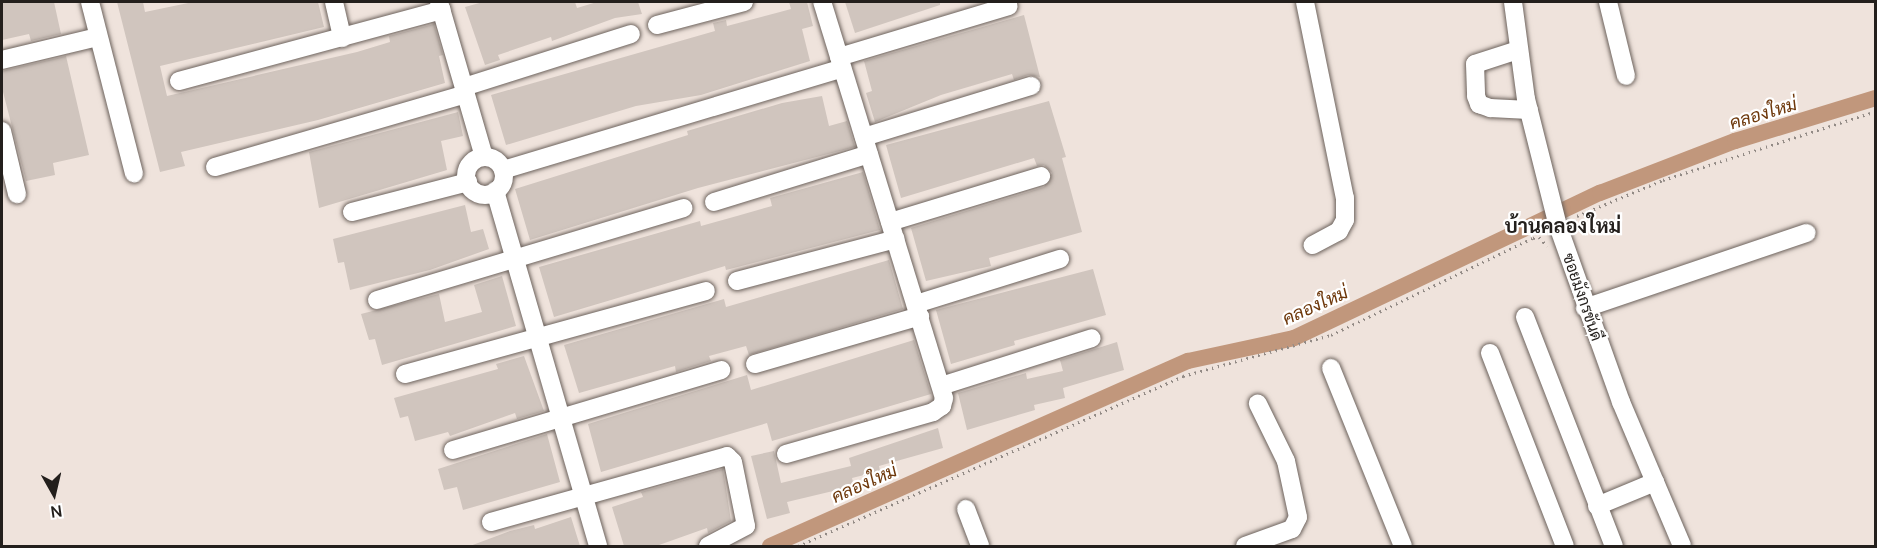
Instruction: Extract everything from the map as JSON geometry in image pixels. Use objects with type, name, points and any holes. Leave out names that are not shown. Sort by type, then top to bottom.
[{"type":"street","points":[[90,2],[134,173]]},
{"type":"street","points":[[334,2],[342,38]]},
{"type":"street","points":[[657,25],[744,2]]},
{"type":"street","points":[[786,454],[933,412],[942,406],[941,387],[822,2]]},
{"type":"street","points":[[1305,2],[1345,198],[1345,220],[1339,231],[1313,245]]},
{"type":"street","name":"ซอยมังกรขันดี","points":[[1513,2],[1518,50],[1529,110],[1558,226],[1585,309],[1682,546]]},
{"type":"street","points":[[1608,2],[1626,76]]},
{"type":"street","points":[[179,81],[342,38],[440,6],[484,157]]},
{"type":"street","points":[[503,170],[1008,6]]},
{"type":"street","points":[[215,166],[465,90],[631,33]]},
{"type":"street","points":[[2,60],[98,37]]},
{"type":"street","points":[[1518,50],[1474,64],[1476,96],[1479,104],[1490,108],[1529,110]]},
{"type":"street","points":[[864,137],[1031,86]]},
{"type":"street","points":[[2,130],[17,194]]},
{"type":"street","points":[[714,202],[869,154]]},
{"type":"street","points":[[484,157],[496,160],[503,170],[503,182],[495,191],[483,194],[468,182],[469,166],[484,157]]},
{"type":"street","points":[[737,281],[893,230],[1041,176]]},
{"type":"street","points":[[352,212],[468,182]]},
{"type":"street","points":[[495,191],[598,546]]},
{"type":"street","points":[[377,300],[684,208]]},
{"type":"street","points":[[1585,309],[1807,233]]},
{"type":"street","points":[[755,364],[918,310],[1060,259]]},
{"type":"street","points":[[405,374],[706,291]]},
{"type":"street","points":[[1525,317],[1614,546]]},
{"type":"street","points":[[941,387],[1092,338]]},
{"type":"street","points":[[1490,353],[1565,546]]},
{"type":"street","points":[[1331,368],[1403,546]]},
{"type":"street","points":[[453,450],[721,370]]},
{"type":"street","points":[[1245,546],[1292,529],[1298,517],[1286,461],[1258,404]]},
{"type":"street","points":[[491,522],[583,494],[727,456],[733,462],[746,526],[708,546]]},
{"type":"street","points":[[1597,506],[1655,482]]},
{"type":"street","points":[[966,509],[980,546]]},
{"type":"path","points":[[798,546],[1183,376],[1331,335],[1533,238],[1539,237],[1554,249],[1566,248],[1577,236],[1576,216],[1663,180],[1875,111]]},
{"type":"building","points":[[2,2],[54,2],[61,34],[31,41],[29,34],[2,40]]},
{"type":"building","points":[[117,2],[143,2],[145,12],[193,2],[318,2],[324,27],[160,66],[167,96],[357,52],[390,42],[389,36],[434,24],[443,55],[439,56],[445,83],[318,120],[181,152],[185,166],[160,172]]},
{"type":"building","points":[[483,2],[575,2],[577,8],[597,2],[638,2],[642,14],[615,18],[552,41],[551,37],[498,55],[500,60],[485,65],[465,7]]},
{"type":"building","points":[[789,2],[807,2],[813,26],[802,29],[810,61],[701,95],[636,106],[506,145],[491,95],[715,31],[713,23],[726,20],[727,26],[791,9]]},
{"type":"building","points":[[845,2],[940,2],[940,5],[855,33]]},
{"type":"building","points":[[1024,15],[1040,77],[1028,75],[1014,80],[1012,74],[941,95],[875,122],[866,93],[872,91],[864,61]]},
{"type":"building","points":[[66,56],[89,155],[53,163],[55,175],[26,181],[2,88],[2,71]]},
{"type":"building","points":[[822,96],[829,126],[847,121],[855,147],[698,188],[530,240],[515,189],[688,135],[687,131],[782,103]]},
{"type":"building","points":[[1049,101],[1066,157],[1062,158],[1082,232],[989,258],[991,266],[926,281],[911,228],[1044,187],[1052,173],[1044,165],[1037,166],[1034,158],[901,198],[886,145]]},
{"type":"building","points":[[458,112],[463,136],[441,141],[447,170],[319,208],[309,152]]},
{"type":"building","points":[[863,172],[880,230],[726,270],[725,266],[554,317],[539,267],[700,221],[701,226],[772,206],[770,198]]},
{"type":"building","points":[[465,205],[471,232],[483,229],[489,249],[430,270],[350,290],[344,262],[338,263],[333,239]]},
{"type":"building","points":[[889,260],[903,309],[749,355],[746,346],[709,356],[711,361],[676,372],[675,366],[579,393],[564,345],[724,299],[726,307]]},
{"type":"building","points":[[1093,269],[1106,315],[1014,341],[1015,345],[951,364],[936,310]]},
{"type":"building","points":[[502,276],[516,326],[382,365],[375,339],[369,340],[361,314],[439,294],[445,322],[482,312],[474,285]]},
{"type":"building","points":[[914,340],[931,394],[772,441],[767,423],[601,472],[588,424],[747,375],[751,390]]},
{"type":"building","points":[[1117,342],[1124,370],[1063,388],[1065,398],[1034,405],[1035,410],[967,430],[958,393],[1026,373],[1027,379],[1063,371],[1060,360]]},
{"type":"building","points":[[524,356],[544,411],[517,419],[515,413],[450,436],[448,432],[415,441],[408,416],[400,418],[394,398],[498,369],[496,364]]},
{"type":"building","points":[[938,428],[943,448],[879,466],[880,471],[852,478],[854,486],[787,502],[790,513],[767,519],[751,456],[774,451],[781,483],[851,466],[849,458]]},
{"type":"building","points":[[547,434],[560,482],[463,510],[457,487],[444,490],[438,469]]},
{"type":"building","points":[[723,469],[731,521],[708,533],[707,528],[659,545],[624,546],[612,507],[643,497],[641,492]]},
{"type":"building","points":[[571,517],[580,546],[470,546],[510,531],[534,525],[535,529]]},
{"type":"waterway","name":"คลองใหม่","points":[[770,546],[1188,361],[1294,338],[1600,193],[1735,141],[1876,98]]},
{"type":"district","name":"บ้านคลองใหม่","points":[[1563,225]]}]
